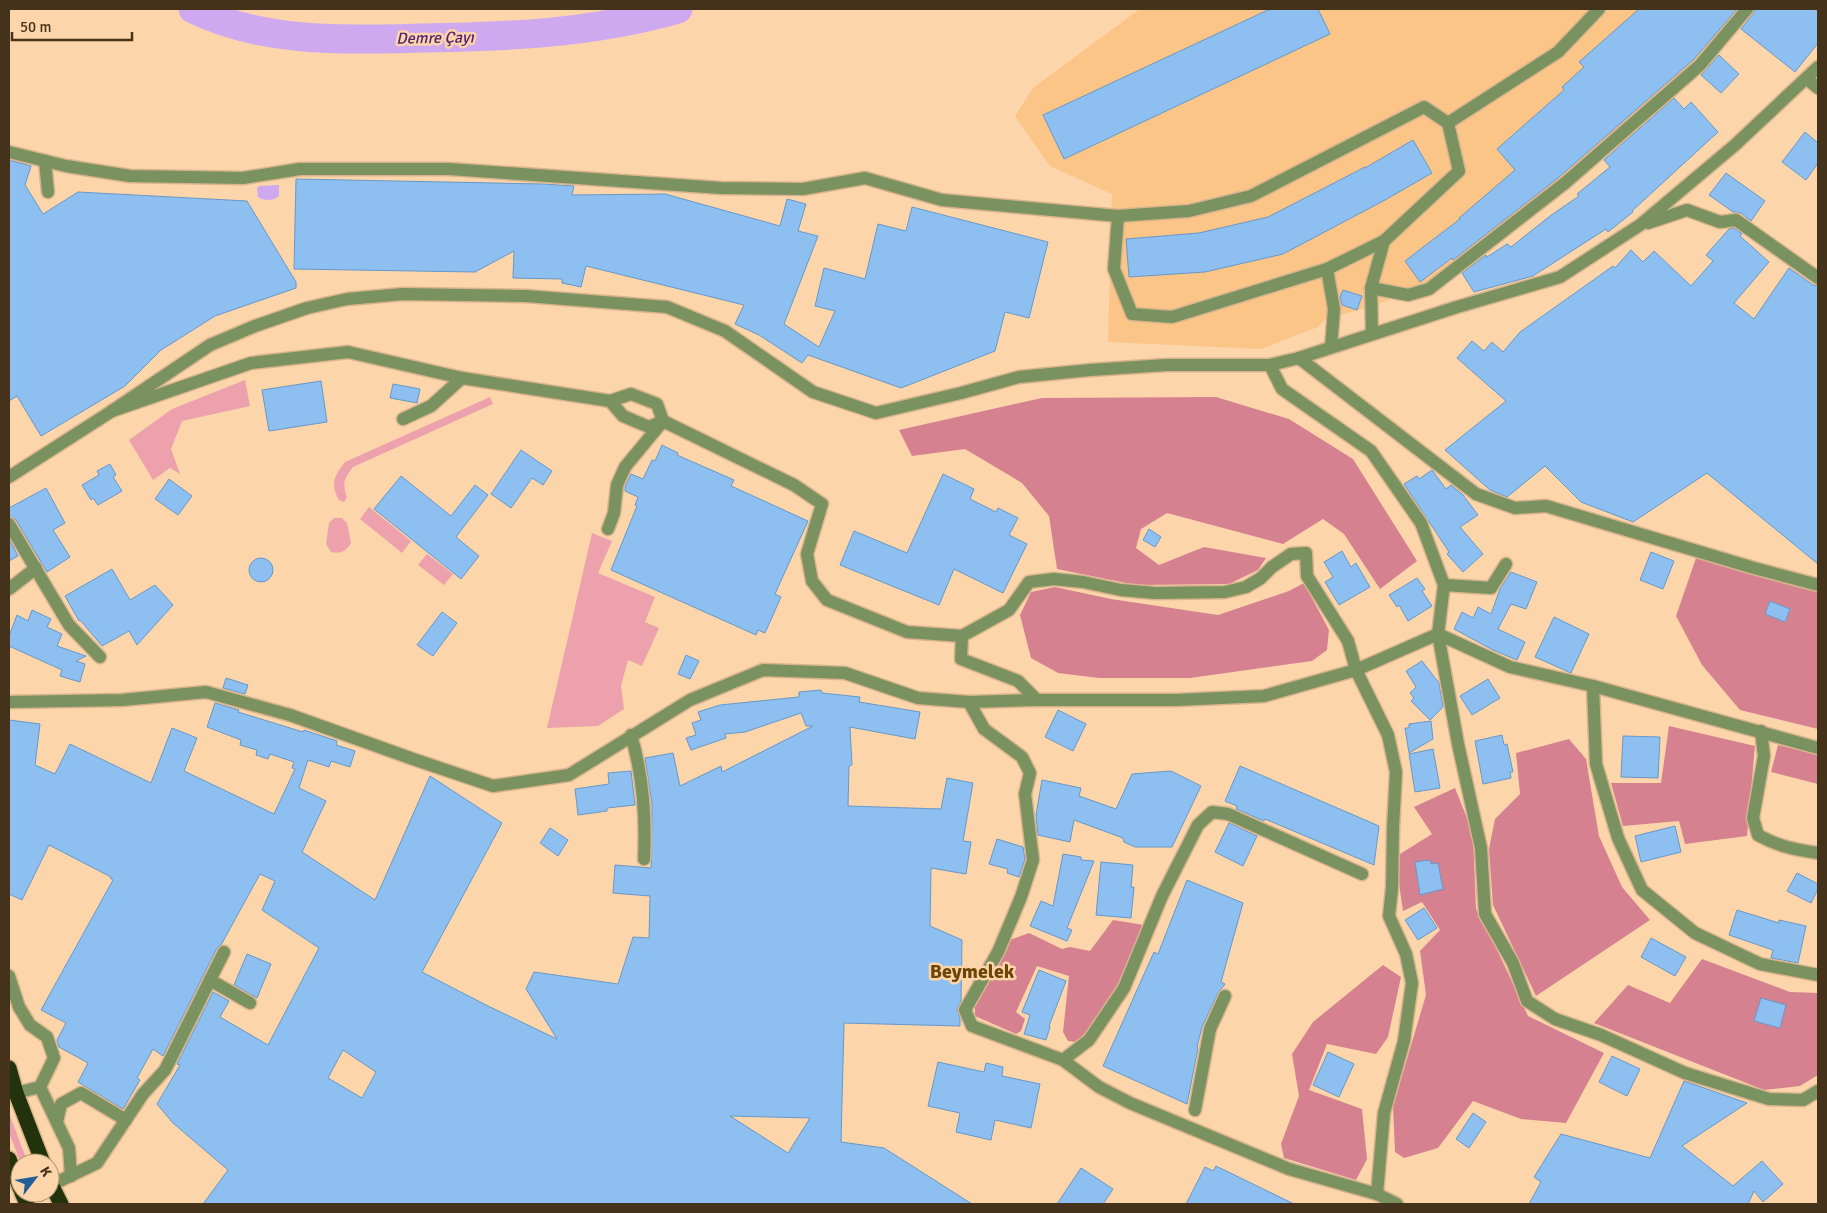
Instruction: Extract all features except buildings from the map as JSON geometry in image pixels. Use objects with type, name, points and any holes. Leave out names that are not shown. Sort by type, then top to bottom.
[{"type":"highway","points":[[9,1068],[16,1093],[39,1153]]},
{"type":"street","points":[[1448,123],[1558,52],[1599,9]]},
{"type":"street","points":[[1371,288],[1408,295],[1429,289],[1565,183],[1700,64],[1747,9]]},
{"type":"street","points":[[9,477],[210,345],[255,326],[306,308],[347,299],[403,294],[526,296],[667,307],[725,331],[813,392],[876,412],[962,393],[1019,377],[1166,365],[1270,365],[1299,358],[1457,306],[1560,277],[1640,225],[1735,145],[1818,67]]},
{"type":"street","points":[[1807,79],[1818,88]]},
{"type":"street","points":[[9,152],[66,166],[130,176],[243,178],[300,169],[449,168],[721,188],[803,189],[866,178],[942,200],[1118,216],[1189,211],[1252,196],[1424,108],[1448,123],[1459,171],[1384,241],[1328,269],[1172,317],[1132,314],[1114,269],[1118,216]]},
{"type":"street","points":[[45,161],[48,192]]},
{"type":"street","points":[[1640,225],[1687,210],[1720,222],[1736,220],[1818,278]]},
{"type":"street","points":[[1372,334],[1371,288],[1384,241]]},
{"type":"street","points":[[1328,269],[1334,310],[1331,347]]},
{"type":"street","points":[[112,411],[250,363],[348,352],[462,378],[610,401],[631,394],[657,404],[663,421],[794,485],[822,504],[807,554],[812,580],[827,600],[908,632],[962,636],[1009,610],[1029,582],[1054,579],[1083,582],[1120,590],[1155,593],[1224,592],[1246,587],[1261,578],[1272,567],[1291,554],[1306,553],[1307,576],[1348,641],[1356,670],[1388,735],[1396,772],[1392,888],[1389,916],[1406,954],[1412,983],[1404,1040],[1384,1113],[1377,1194]]},
{"type":"street","points":[[1299,358],[1476,494],[1515,508],[1546,506],[1754,568],[1818,585]]},
{"type":"street","points":[[1270,365],[1282,389],[1371,451],[1421,523],[1444,585],[1438,634],[1458,744],[1481,848],[1485,914],[1513,964],[1527,1001],[1555,1020],[1601,1035],[1685,1072],[1769,1099],[1803,1100],[1818,1091]]},
{"type":"street","points":[[403,419],[431,406],[462,378]]},
{"type":"street","points":[[610,401],[623,416],[649,427],[663,421]]},
{"type":"street","points":[[608,529],[614,513],[617,485],[625,467],[663,421]]},
{"type":"street","points":[[9,524],[70,625],[100,657]]},
{"type":"street","points":[[1444,585],[1491,588],[1506,564]]},
{"type":"street","points":[[9,589],[36,568]]},
{"type":"street","points":[[9,702],[122,700],[206,692],[290,715],[493,786],[569,775],[690,700],[763,670],[845,673],[918,698],[968,702],[1176,700],[1264,696],[1356,670],[1438,634],[1510,667],[1593,686],[1818,748]]},
{"type":"street","points":[[962,636],[961,659],[1018,681],[1037,700]]},
{"type":"street","points":[[1593,686],[1596,764],[1618,838],[1642,890],[1695,932],[1760,964],[1818,975]]},
{"type":"street","points":[[968,702],[984,729],[1022,757],[1030,773],[1025,794],[1032,860],[1021,897],[998,952],[965,1010],[972,1026],[1063,1060],[1099,1087],[1130,1103],[1289,1169],[1377,1194],[1397,1204]]},
{"type":"street","points":[[1761,731],[1764,756],[1753,818],[1758,835],[1773,844],[1818,854]]},
{"type":"street","points":[[631,735],[639,761],[645,830],[644,859]]},
{"type":"street","points":[[1063,1060],[1089,1040],[1124,988],[1162,896],[1198,825],[1212,812],[1228,814],[1362,874]]},
{"type":"street","points":[[60,1180],[96,1163],[143,1094],[165,1070],[224,952]]},
{"type":"street","points":[[9,976],[19,1007],[30,1025],[47,1037],[54,1058],[40,1087]]},
{"type":"street","points":[[210,980],[250,1004]]},
{"type":"street","points":[[1195,1110],[1210,1029],[1225,996]]},
{"type":"street","points":[[16,1093],[40,1087]]},
{"type":"street","points":[[40,1087],[69,1148],[71,1176]]},
{"type":"street","points":[[57,1122],[61,1104],[81,1093],[126,1120]]},
{"type":"shaded area","points":[[1140,9],[1744,9],[1696,64],[1479,245],[1422,288],[1375,305],[1324,320],[1318,327],[1261,349],[1108,342],[1112,194],[1050,166],[1015,116],[1033,88]]},
{"type":"shaded area","points":[[279,185],[279,196],[277,198],[268,200],[258,197],[257,188],[260,186]]},
{"type":"shaded area","points":[[245,380],[250,406],[182,421],[171,449],[180,474],[170,468],[153,480],[129,440],[172,409]]},
{"type":"shaded area","points":[[490,397],[493,404],[353,467],[345,481],[347,497],[344,502],[339,500],[334,480],[345,462]]},
{"type":"shaded area","points":[[1216,397],[1289,419],[1353,459],[1417,561],[1380,589],[1344,534],[1323,519],[1283,544],[1167,513],[1141,529],[1136,548],[1159,565],[1204,547],[1266,558],[1258,570],[1229,584],[1136,585],[1057,569],[1049,516],[1022,483],[965,449],[912,456],[899,430],[1042,398]]},
{"type":"shaded area","points":[[369,507],[411,541],[402,553],[360,519]]},
{"type":"shaded area","points":[[334,518],[342,518],[347,523],[351,543],[345,550],[338,553],[331,552],[326,544],[329,523]]},
{"type":"shaded area","points":[[592,533],[612,541],[598,573],[655,597],[645,622],[659,628],[642,666],[628,660],[621,686],[624,709],[598,726],[547,728]]},
{"type":"shaded area","points":[[427,554],[453,574],[444,585],[418,565]]},
{"type":"shaded area","points":[[1696,558],[1818,591],[1818,729],[1740,710],[1702,665],[1676,616]]},
{"type":"shaded area","points":[[1304,583],[1329,630],[1327,650],[1312,661],[1190,678],[1099,678],[1058,673],[1031,658],[1020,615],[1031,592],[1055,587],[1111,599],[1218,615],[1289,591]]},
{"type":"shaded area","points":[[1669,726],[1755,746],[1747,836],[1685,844],[1679,821],[1623,826],[1611,783],[1661,783]]},
{"type":"shaded area","points":[[1569,739],[1586,759],[1599,836],[1622,887],[1650,920],[1536,996],[1493,905],[1489,849],[1495,819],[1520,794],[1516,753]]},
{"type":"shaded area","points":[[1778,745],[1818,754],[1818,784],[1771,772]]},
{"type":"shaded area","points":[[1455,788],[1473,833],[1476,909],[1528,1016],[1604,1053],[1566,1123],[1521,1119],[1473,1101],[1438,1148],[1404,1158],[1395,1152],[1393,1106],[1426,995],[1420,951],[1440,930],[1422,902],[1403,911],[1398,877],[1400,854],[1432,834],[1414,807]]},
{"type":"shaded area","points":[[1113,920],[1144,925],[1125,976],[1086,1035],[1076,1042],[1068,1041],[1063,1032],[1069,976],[1037,966],[1016,1012],[1025,1019],[1021,1031],[1016,1034],[975,1016],[975,1003],[1010,940],[1029,933],[1062,949],[1070,947],[1090,951]]},
{"type":"shaded area","points":[[1702,959],[1790,992],[1818,993],[1818,1075],[1800,1086],[1764,1090],[1594,1023],[1628,985],[1670,1003]]},
{"type":"shaded area","points":[[1383,965],[1401,977],[1388,1037],[1376,1054],[1327,1044],[1309,1090],[1362,1109],[1367,1159],[1356,1180],[1284,1158],[1281,1144],[1299,1096],[1292,1054],[1313,1022]]},
{"type":"shaded area","points":[[9,1113],[24,1153],[17,1153],[9,1133]]},
{"type":"waterway","name":"Demre Çayı","points":[[193,9],[247,28],[275,34],[333,39],[518,35],[614,24],[678,9]]},
{"type":"district","name":"Beymelek","points":[[972,971]]}]
